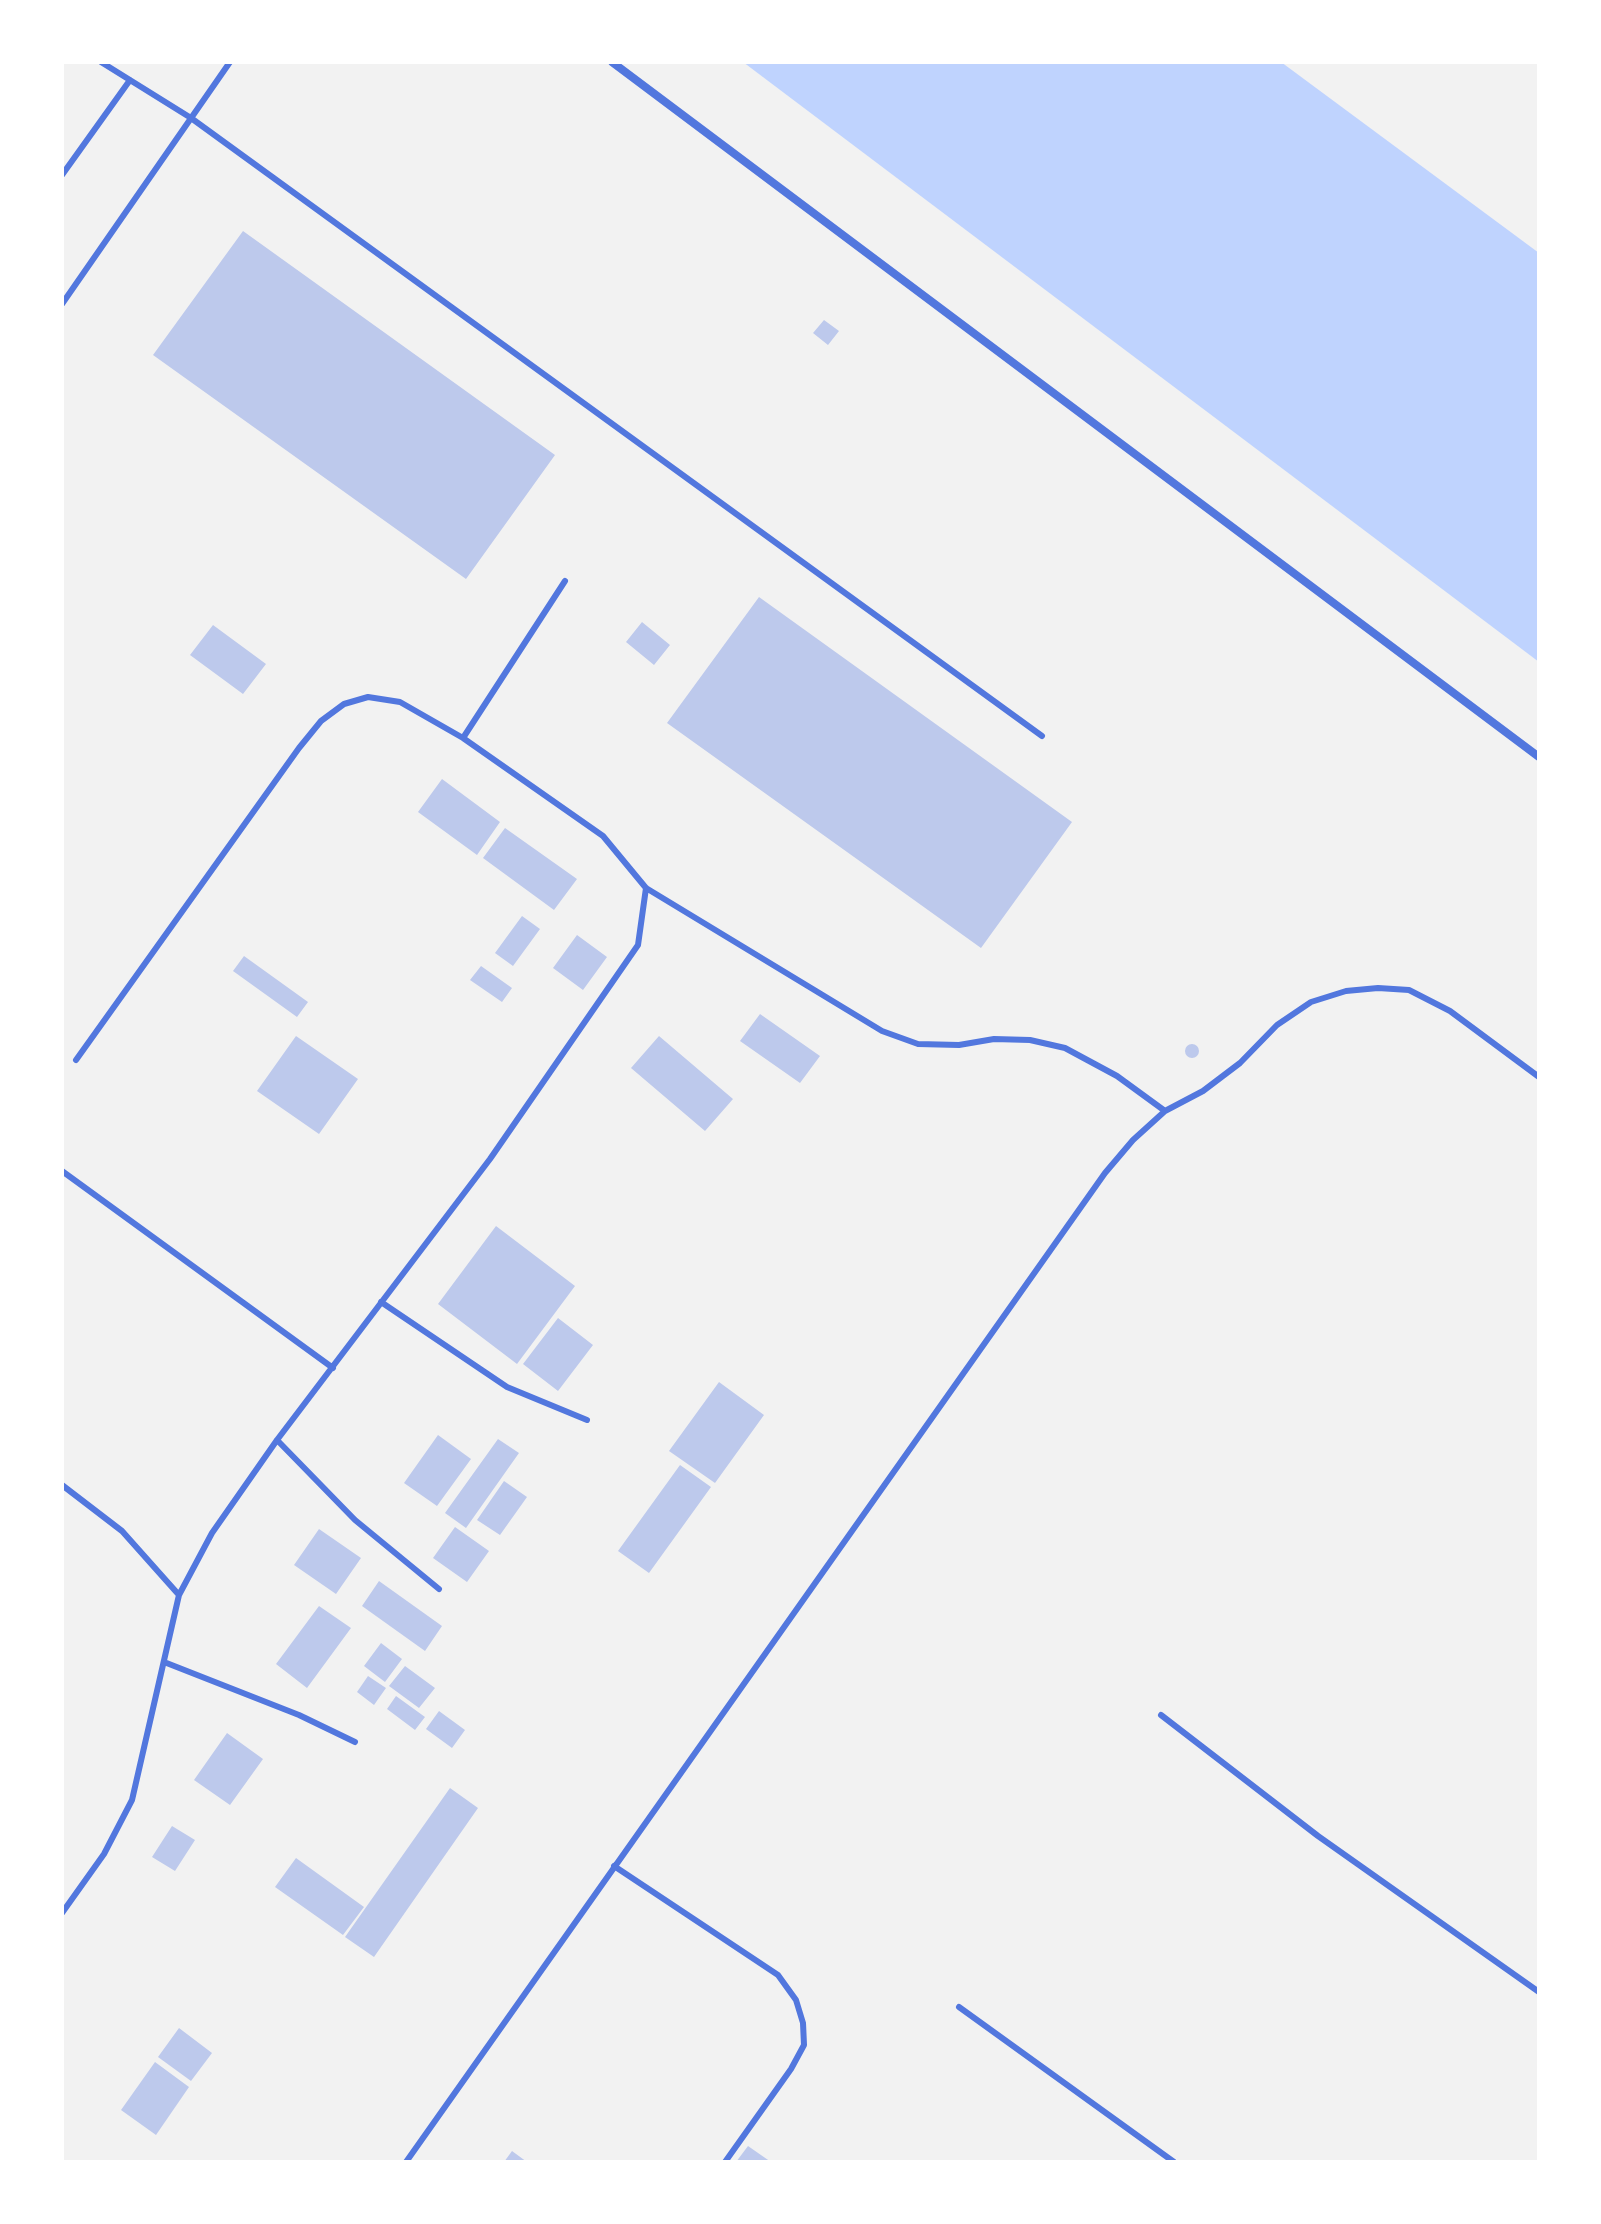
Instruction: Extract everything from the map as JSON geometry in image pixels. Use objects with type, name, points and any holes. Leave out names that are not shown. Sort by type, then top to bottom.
[{"type":"street","points":[[612,62],[1539,757]]},
{"type":"lane","points":[[101,62],[191,118],[662,457],[1042,736]]},
{"type":"lane","points":[[62,304],[230,62]]},
{"type":"lane","points":[[62,175],[130,80]]},
{"type":"lane","points":[[463,738],[565,581]]},
{"type":"lane","points":[[76,1060],[321,721],[344,704],[368,697],[400,702],[463,738],[603,836],[646,888],[882,1031],[918,1044],[959,1045],[994,1039],[1030,1040],[1065,1048],[1117,1076],[1165,1111]]},
{"type":"lane","points":[[62,1913],[104,1854],[132,1800],[179,1595],[212,1533],[277,1440],[490,1159],[638,945],[646,888]]},
{"type":"lane","points":[[406,2162],[1105,1173],[1165,1111],[1203,1091],[1240,1063],[1277,1025],[1311,1002],[1346,991],[1378,988],[1409,990],[1450,1011],[1539,1077]]},
{"type":"lane","points":[[62,1171],[333,1368]]},
{"type":"lane","points":[[381,1302],[507,1387],[587,1420]]},
{"type":"lane","points":[[277,1440],[355,1520],[439,1589]]},
{"type":"lane","points":[[62,1485],[122,1531],[179,1595]]},
{"type":"lane","points":[[164,1662],[299,1715],[355,1742]]},
{"type":"lane","points":[[1161,1715],[1318,1836],[1539,1992]]},
{"type":"lane","points":[[614,1866],[778,1975],[796,2000],[803,2023],[804,2045],[791,2069],[725,2162]]},
{"type":"lane","points":[[959,2007],[1174,2162]]},
{"type":"water","points":[[743,62],[1281,62],[1539,253],[1539,662]]},
{"type":"building","points":[[243,231],[555,455],[466,579],[153,355]]},
{"type":"building","points":[[824,320],[839,331],[828,345],[813,333]]},
{"type":"building","points":[[759,597],[1072,822],[981,948],[667,723]]},
{"type":"building","points":[[642,622],[670,645],[654,665],[626,642]]},
{"type":"building","points":[[213,625],[266,664],[243,694],[190,655]]},
{"type":"building","points":[[442,779],[500,822],[477,855],[418,812]]},
{"type":"building","points":[[505,828],[577,879],[554,910],[483,858]]},
{"type":"building","points":[[522,916],[540,929],[513,966],[495,953]]},
{"type":"building","points":[[577,935],[607,957],[583,990],[553,968]]},
{"type":"building","points":[[244,956],[308,1002],[297,1017],[233,971]]},
{"type":"building","points":[[481,966],[512,988],[502,1002],[470,980]]},
{"type":"building","points":[[760,1014],[820,1056],[800,1083],[740,1041]]},
{"type":"building","points":[[296,1036],[358,1079],[319,1134],[257,1091]]},
{"type":"building","points":[[659,1036],[733,1099],[705,1131],[631,1068]]},
{"type":"building","points":[[1192,1044],[1199,1051],[1192,1058],[1185,1051]]},
{"type":"building","points":[[496,1226],[575,1286],[517,1364],[438,1304]]},
{"type":"building","points":[[558,1318],[593,1345],[558,1391],[523,1364]]},
{"type":"building","points":[[719,1382],[764,1415],[715,1483],[669,1451]]},
{"type":"building","points":[[438,1435],[471,1459],[437,1506],[404,1483]]},
{"type":"building","points":[[498,1439],[519,1453],[466,1528],[445,1513]]},
{"type":"building","points":[[680,1465],[711,1487],[649,1573],[618,1551]]},
{"type":"building","points":[[504,1481],[527,1497],[500,1535],[477,1520]]},
{"type":"building","points":[[455,1527],[489,1551],[467,1582],[433,1558]]},
{"type":"building","points":[[319,1529],[361,1558],[336,1594],[294,1565]]},
{"type":"building","points":[[379,1581],[442,1626],[425,1651],[362,1606]]},
{"type":"building","points":[[319,1606],[351,1628],[307,1688],[276,1664]]},
{"type":"building","points":[[381,1643],[402,1659],[385,1682],[364,1666]]},
{"type":"building","points":[[405,1666],[435,1688],[419,1708],[389,1686]]},
{"type":"building","points":[[368,1676],[386,1688],[374,1705],[357,1692]]},
{"type":"building","points":[[396,1696],[425,1717],[415,1730],[387,1709]]},
{"type":"building","points":[[439,1711],[465,1730],[452,1748],[426,1729]]},
{"type":"building","points":[[227,1733],[263,1759],[230,1805],[194,1780]]},
{"type":"building","points":[[450,1788],[478,1808],[374,1957],[345,1937]]},
{"type":"building","points":[[172,1826],[195,1840],[175,1871],[152,1857]]},
{"type":"building","points":[[296,1858],[364,1907],[343,1935],[275,1887]]},
{"type":"building","points":[[179,2028],[212,2053],[191,2081],[158,2057]]},
{"type":"building","points":[[155,2062],[189,2087],[156,2135],[121,2110]]},
{"type":"building","points":[[748,2146],[771,2162],[736,2162]]},
{"type":"building","points":[[512,2151],[527,2162],[504,2162]]}]
